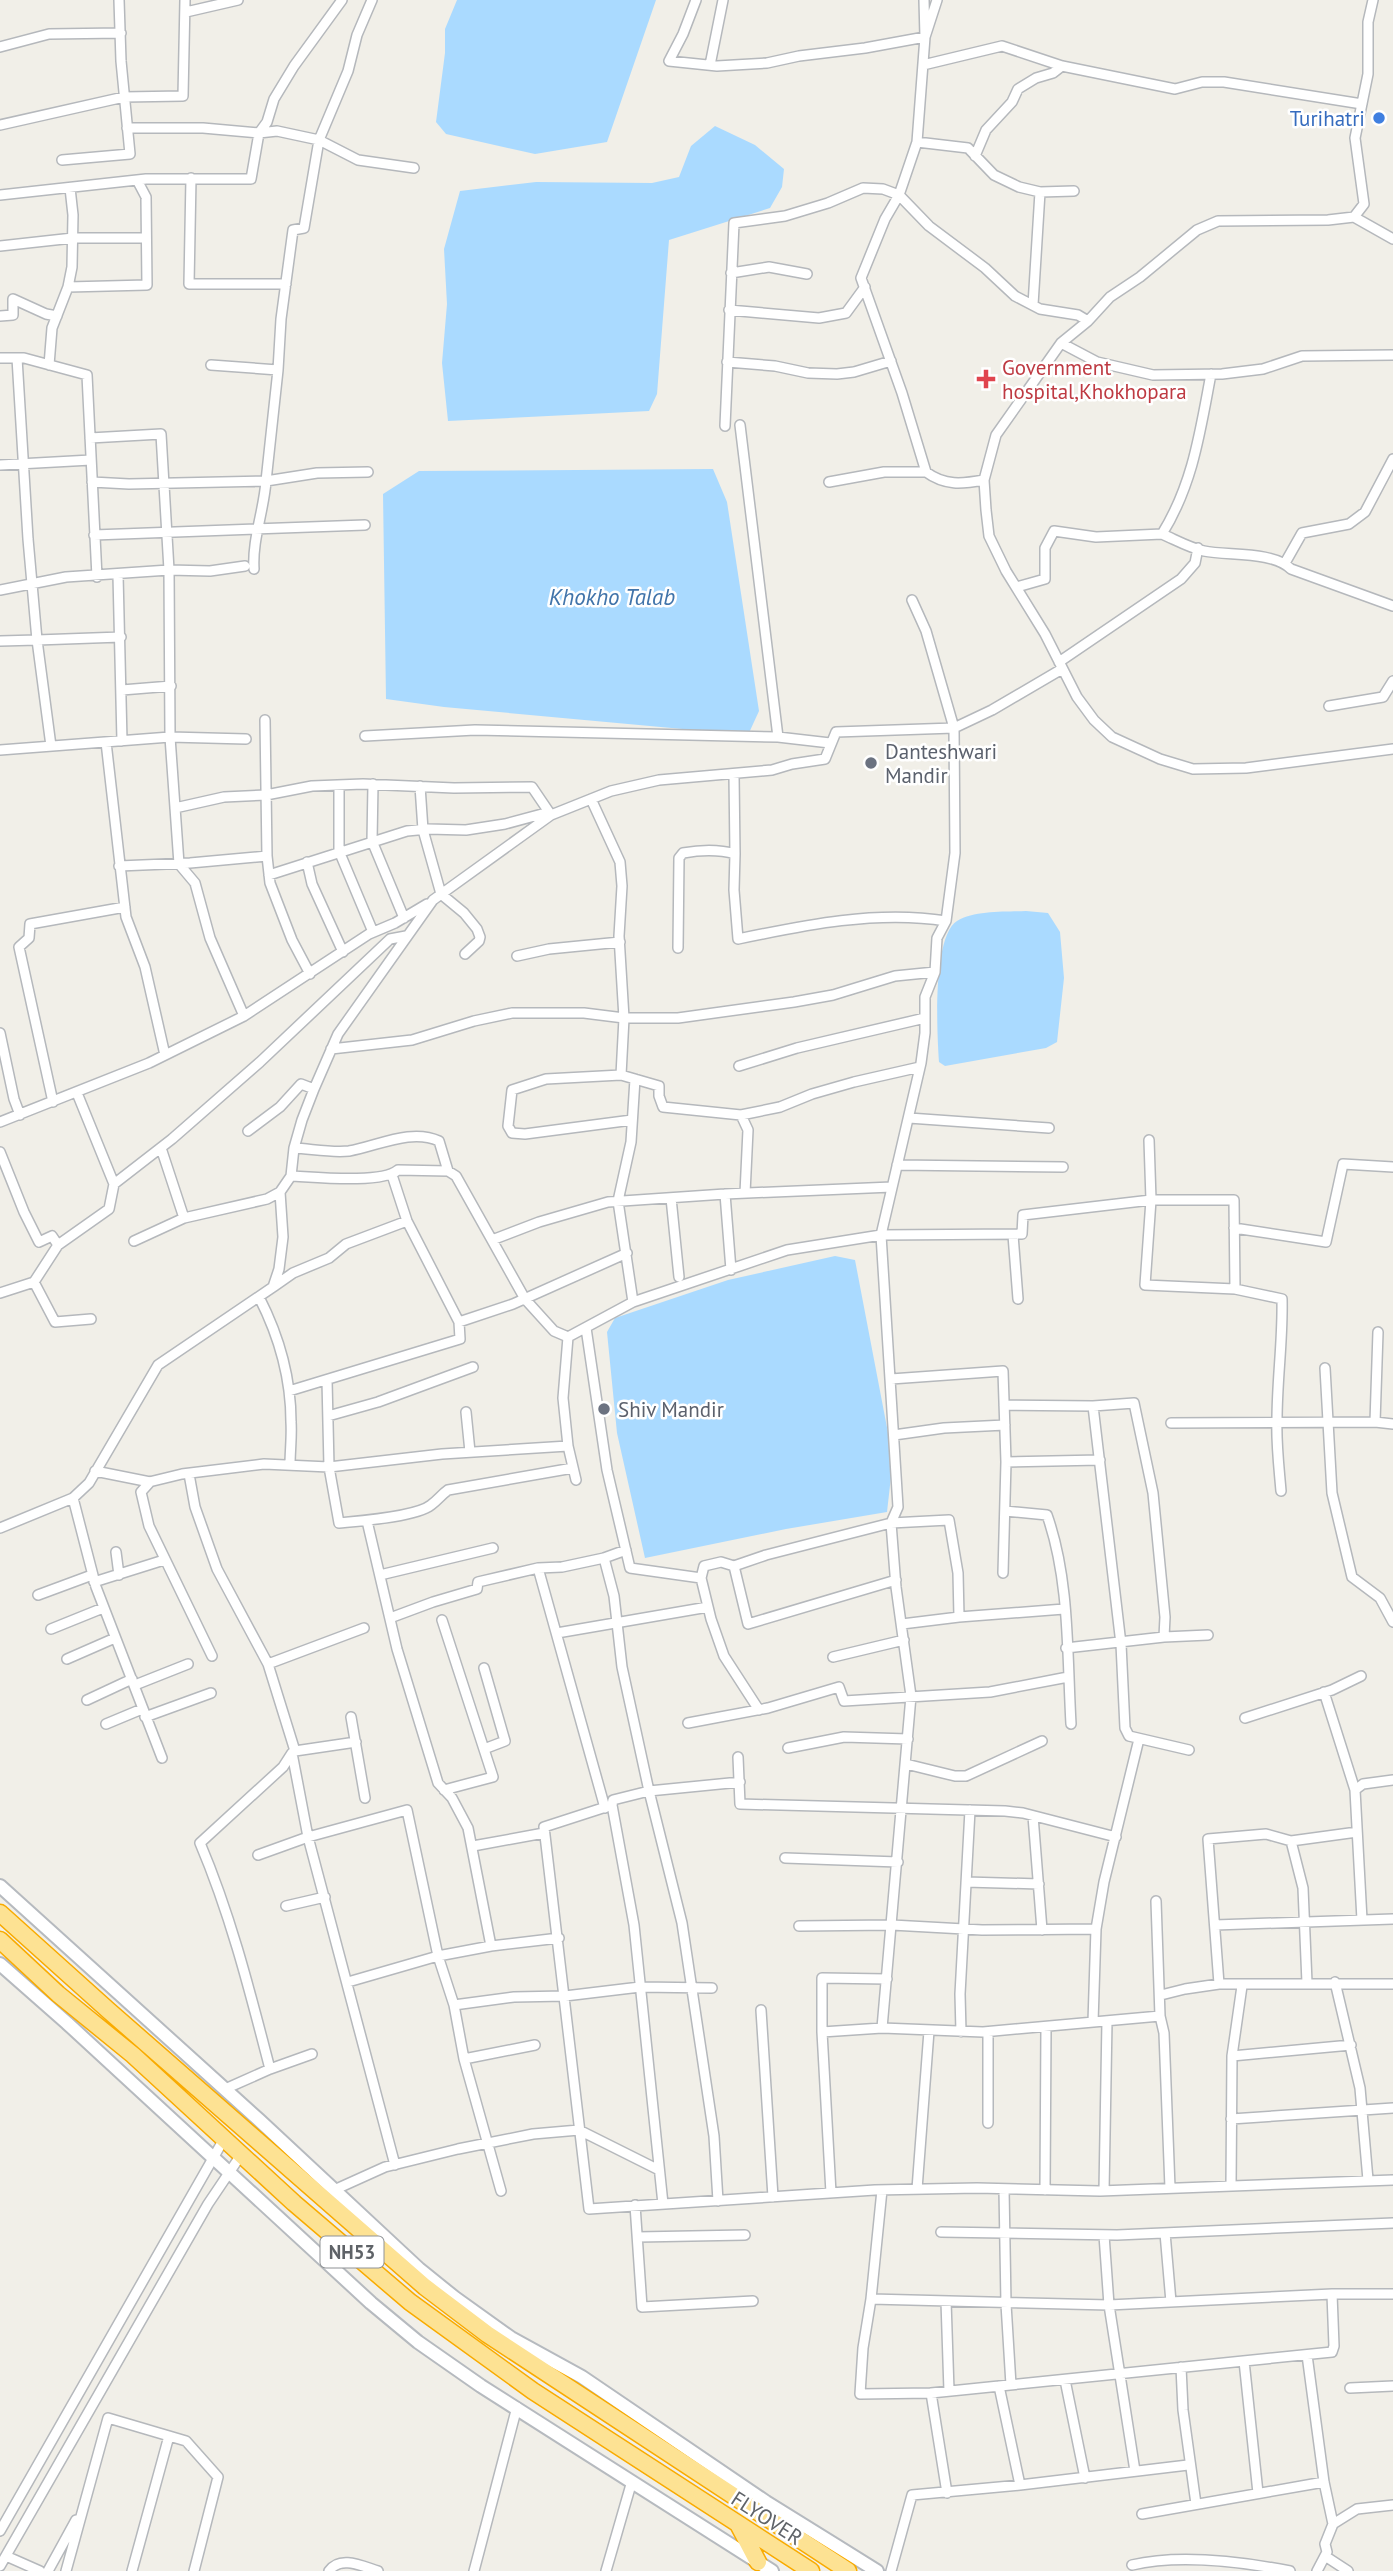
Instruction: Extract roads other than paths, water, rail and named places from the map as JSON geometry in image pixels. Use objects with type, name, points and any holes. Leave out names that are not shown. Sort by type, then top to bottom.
[{"type":"highway","name":"NH53","points":[[0,1913],[425,2287],[487,2334],[720,2487]]},
{"type":"highway","name":"NH53","points":[[0,1940],[410,2302],[533,2390],[737,2522]]},
{"type":"highway","points":[[720,2487],[747,2489]]},
{"type":"highway","name":"FLYOVER","points":[[720,2487],[848,2571]]},
{"type":"highway","points":[[737,2522],[758,2562]]},
{"type":"highway","name":"FLYOVER","points":[[737,2522],[811,2571]]},
{"type":"street","points":[[62,160],[130,154],[119,0]]},
{"type":"street","points":[[0,125],[124,97],[183,96],[185,0]]},
{"type":"street","points":[[186,12],[238,0]]},
{"type":"street","points":[[0,195],[137,180],[251,179],[259,133],[267,122],[274,99],[294,66],[342,0]]},
{"type":"street","points":[[0,590],[66,577],[250,568],[266,481],[281,319],[293,230],[304,228],[319,140],[348,71],[357,35],[372,0]]},
{"type":"street","points":[[696,0],[669,61],[710,65],[767,63],[925,37]]},
{"type":"street","points":[[710,65],[723,0]]},
{"type":"street","points":[[924,0],[925,37],[917,142],[899,195],[885,219],[861,278],[926,472]]},
{"type":"street","points":[[925,37],[937,0]]},
{"type":"street","points":[[1354,217],[1364,204],[1355,138],[1368,74],[1368,22],[1373,0]]},
{"type":"street","points":[[0,47],[49,34],[121,33]]},
{"type":"street","points":[[923,65],[1002,46],[1062,66],[1175,89],[1202,82],[1224,82],[1362,104]]},
{"type":"street","points":[[975,156],[985,130],[1012,102],[1018,89],[1062,66]]},
{"type":"street","points":[[127,128],[203,128],[259,133],[277,131],[319,140],[358,160],[414,168]]},
{"type":"street","points":[[917,142],[968,148],[994,175],[1019,187],[1040,192],[1074,191]]},
{"type":"street","points":[[191,178],[189,284],[286,284]]},
{"type":"street","points":[[68,286],[147,285],[144,238],[146,197],[137,180]]},
{"type":"street","points":[[49,365],[52,328],[68,286],[72,267],[70,188]]},
{"type":"street","points":[[724,426],[734,223],[798,212],[863,188],[883,190],[899,195],[929,226],[985,268],[1014,296],[1040,309],[1078,315],[1088,321]]},
{"type":"street","points":[[1033,305],[1040,192]]},
{"type":"street","points":[[1393,239],[1354,217],[1328,220],[1219,221],[1196,230],[1150,269],[1110,297],[1088,321],[1061,343],[996,435],[984,480],[989,537],[1085,708],[1112,737],[1160,759],[1193,769],[1246,768],[1393,749]]},
{"type":"street","points":[[0,246],[73,238],[144,238]]},
{"type":"street","points":[[731,273],[769,267],[807,274]]},
{"type":"street","points":[[729,310],[819,318],[846,313],[865,287]]},
{"type":"street","points":[[0,316],[13,315],[13,299],[57,316]]},
{"type":"street","points":[[1061,343],[1097,362],[1153,375],[1210,374],[1263,369],[1302,356],[1393,355]]},
{"type":"street","points":[[0,358],[17,358],[87,375],[97,577]]},
{"type":"street","points":[[17,358],[28,539],[37,640],[51,746]]},
{"type":"street","points":[[727,362],[837,374],[891,361]]},
{"type":"street","points":[[211,365],[278,370]]},
{"type":"street","points":[[1162,534],[1178,508],[1197,454],[1210,374]]},
{"type":"street","points":[[740,425],[778,737]]},
{"type":"street","points":[[90,438],[161,434],[169,570],[170,737],[179,864],[195,883],[211,937],[244,1016]]},
{"type":"street","points":[[1285,563],[1302,533],[1349,524],[1364,512],[1393,458]]},
{"type":"street","points":[[0,465],[91,460]]},
{"type":"street","points":[[92,482],[266,481],[317,473],[368,472]]},
{"type":"street","points":[[829,482],[884,472],[926,472],[947,483],[984,480]]},
{"type":"street","points":[[94,535],[365,525]]},
{"type":"street","points":[[1017,587],[1045,579],[1045,548],[1054,531],[1096,537],[1162,534],[1205,551],[1234,552],[1285,563],[1291,569],[1393,606]]},
{"type":"street","points":[[0,1122],[77,1093],[165,1055],[244,1016],[373,932],[404,918],[437,897],[551,815],[611,791],[659,780],[734,775],[825,759],[836,732],[954,727],[992,710],[1181,579],[1195,563],[1198,548]]},
{"type":"street","points":[[118,575],[122,741]]},
{"type":"street","points":[[882,2028],[911,1696],[891,1523],[898,1507],[881,1235],[920,1068],[925,997],[935,972],[937,938],[946,920],[955,853],[954,727],[926,631],[912,600]]},
{"type":"street","points":[[0,641],[121,637]]},
{"type":"street","points":[[1329,706],[1383,696],[1393,681]]},
{"type":"street","points":[[122,691],[171,686]]},
{"type":"street","points":[[265,720],[269,875],[292,940],[310,974]]},
{"type":"street","points":[[365,736],[475,730],[778,737],[830,743]]},
{"type":"street","points":[[0,750],[170,737],[246,739]]},
{"type":"street","points":[[106,742],[126,916],[145,967],[165,1055]]},
{"type":"street","points":[[734,775],[734,890],[738,939],[798,926],[843,921],[921,917],[946,920]]},
{"type":"street","points":[[175,808],[224,797],[266,795],[312,786],[373,784],[454,788],[531,787],[551,815]]},
{"type":"street","points":[[373,784],[372,841],[404,918]]},
{"type":"street","points":[[339,785],[339,851],[373,932]]},
{"type":"street","points":[[420,786],[423,830],[437,897],[464,913],[477,929],[479,941],[464,954]]},
{"type":"street","points":[[591,799],[620,862],[624,1018],[621,1075]]},
{"type":"street","points":[[269,875],[372,841],[423,830],[466,830],[505,824],[542,814],[551,815]]},
{"type":"street","points":[[678,948],[679,858],[683,853],[691,851],[721,850],[735,854]]},
{"type":"street","points":[[119,866],[267,856]]},
{"type":"street","points":[[307,862],[312,884],[343,952]]},
{"type":"street","points":[[134,1241],[184,1218],[267,1199],[280,1192],[291,1176],[294,1148],[302,1120],[338,1034],[406,936],[437,897]]},
{"type":"street","points":[[53,1102],[19,947],[29,938],[30,925],[125,907]]},
{"type":"street","points":[[114,1184],[161,1148],[260,1062],[390,940],[406,936]]},
{"type":"street","points":[[517,956],[549,949],[620,942]]},
{"type":"street","points":[[331,1049],[412,1040],[474,1021],[512,1013],[583,1013],[624,1018],[678,1018],[794,1002],[833,995],[895,976],[935,972]]},
{"type":"street","points":[[739,1066],[797,1048],[925,1018]]},
{"type":"street","points":[[0,1032],[13,1099],[20,1115]]},
{"type":"street","points":[[632,1120],[525,1134],[512,1133],[508,1126],[512,1090],[546,1079],[621,1075],[659,1086],[663,1107],[741,1115],[780,1107],[811,1094],[854,1082],[920,1068]]},
{"type":"street","points":[[633,1302],[618,1201],[631,1142],[635,1079]]},
{"type":"street","points":[[248,1131],[280,1107],[301,1084],[314,1089]]},
{"type":"street","points":[[0,1293],[34,1282],[58,1245],[109,1209],[114,1184],[77,1093]]},
{"type":"street","points":[[741,1115],[748,1130],[745,1193]]},
{"type":"street","points":[[909,1118],[1049,1128]]},
{"type":"street","points":[[294,1148],[346,1151],[406,1137],[427,1136],[439,1141],[448,1171]]},
{"type":"street","points":[[1149,1140],[1151,1200],[1145,1285],[1235,1289],[1282,1299],[1283,1335],[1277,1423],[1281,1491]]},
{"type":"street","points":[[161,1148],[184,1218]]},
{"type":"street","points":[[0,1152],[39,1242],[52,1237],[58,1245]]},
{"type":"street","points":[[1234,1228],[1326,1242],[1343,1164],[1393,1167]]},
{"type":"street","points":[[897,1165],[1062,1167]]},
{"type":"street","points":[[291,1176],[348,1179],[392,1175],[398,1170],[448,1171],[456,1176],[525,1299],[554,1331],[568,1338]]},
{"type":"street","points":[[289,1391],[460,1339],[459,1322],[407,1221],[392,1175]]},
{"type":"street","points":[[492,1240],[579,1210],[618,1201],[892,1187]]},
{"type":"street","points":[[273,1287],[279,1269],[283,1237],[280,1192]]},
{"type":"street","points":[[725,1194],[731,1270]]},
{"type":"street","points":[[671,1198],[679,1277]]},
{"type":"street","points":[[568,1338],[633,1302],[787,1250],[881,1235],[1022,1234],[1023,1214],[1151,1200],[1234,1200],[1235,1289]]},
{"type":"street","points":[[0,1528],[73,1497],[89,1483],[158,1365],[293,1273],[329,1258],[346,1244],[407,1221]]},
{"type":"street","points":[[1013,1235],[1018,1299]]},
{"type":"street","points":[[459,1322],[525,1299],[627,1253]]},
{"type":"street","points":[[34,1282],[55,1322],[91,1319]]},
{"type":"street","points":[[259,1297],[273,1323],[289,1382],[290,1465]]},
{"type":"street","points":[[586,1328],[607,1470],[630,1568],[701,1578]]},
{"type":"street","points":[[1375,1422],[1378,1332]]},
{"type":"street","points":[[568,1338],[562,1398],[568,1446],[576,1480]]},
{"type":"street","points":[[328,1416],[378,1402],[473,1367]]},
{"type":"street","points":[[1325,1368],[1332,1493],[1352,1577],[1380,1598],[1393,1622]]},
{"type":"street","points":[[891,1379],[1003,1371],[1006,1462],[1003,1573]]},
{"type":"street","points":[[327,1380],[329,1467],[338,1523],[367,1521],[423,1509],[432,1505],[448,1490],[573,1468]]},
{"type":"street","points":[[1004,1405],[1134,1404],[1137,1408],[1153,1493],[1165,1617],[1164,1637]]},
{"type":"street","points":[[1093,1406],[1121,1644],[1125,1728],[1129,1736],[1189,1750]]},
{"type":"street","points":[[466,1412],[470,1452]]},
{"type":"street","points":[[1171,1423],[1393,1424]]},
{"type":"street","points":[[894,1435],[944,1428],[1005,1425]]},
{"type":"street","points":[[95,1471],[149,1482],[264,1464],[329,1467],[470,1452],[568,1446]]},
{"type":"street","points":[[1006,1462],[1100,1460]]},
{"type":"street","points":[[189,1474],[195,1507],[217,1569],[268,1664],[294,1752],[308,1837],[395,2165]]},
{"type":"street","points":[[149,1482],[141,1492],[149,1525],[212,1657]]},
{"type":"street","points":[[73,1497],[103,1608],[162,1758]]},
{"type":"street","points":[[1005,1511],[1048,1515],[1057,1543],[1071,1724]]},
{"type":"street","points":[[759,1710],[724,1656],[701,1578],[704,1566],[721,1562],[734,1566],[777,1552],[891,1523],[949,1520],[958,1573],[959,1616]]},
{"type":"street","points":[[367,1521],[390,1618],[438,1783],[452,1798],[468,1828],[491,1946]]},
{"type":"street","points":[[380,1575],[492,1548]]},
{"type":"street","points":[[390,1618],[477,1589],[478,1582],[538,1568],[562,1567],[604,1558],[626,1550]]},
{"type":"street","points":[[116,1552],[119,1575]]},
{"type":"street","points":[[604,1558],[614,1596],[622,1667],[682,1923],[714,2136],[718,2201]]},
{"type":"street","points":[[38,1595],[93,1578],[119,1575],[164,1560]]},
{"type":"street","points":[[734,1566],[748,1624],[896,1580]]},
{"type":"street","points":[[538,1568],[608,1807],[634,1925],[663,2204]]},
{"type":"street","points":[[557,1633],[708,1607]]},
{"type":"street","points":[[51,1629],[103,1608]]},
{"type":"street","points":[[902,1624],[959,1616],[1064,1609]]},
{"type":"street","points":[[442,1620],[493,1777],[444,1790]]},
{"type":"street","points":[[268,1664],[364,1628]]},
{"type":"street","points":[[1066,1648],[1208,1635]]},
{"type":"street","points":[[66,1659],[115,1638]]},
{"type":"street","points":[[833,1657],[904,1640]]},
{"type":"street","points":[[88,1700],[188,1664]]},
{"type":"street","points":[[484,1668],[505,1741],[484,1749]]},
{"type":"street","points":[[1245,1718],[1324,1692],[1361,1676]]},
{"type":"street","points":[[688,1723],[759,1710],[839,1687],[844,1702],[990,1692],[1068,1677]]},
{"type":"street","points":[[1324,1692],[1355,1790],[1362,1920]]},
{"type":"street","points":[[106,1724],[211,1693]]},
{"type":"street","points":[[351,1717],[365,1798]]},
{"type":"street","points":[[788,1748],[844,1737],[908,1739]]},
{"type":"street","points":[[1093,2022],[1096,1929],[1104,1882],[1139,1739]]},
{"type":"street","points":[[906,1764],[965,1776],[1042,1741]]},
{"type":"street","points":[[271,2068],[236,1943],[201,1843],[283,1767],[294,1752],[356,1742]]},
{"type":"street","points":[[738,1757],[740,1804],[1005,1811],[1116,1837]]},
{"type":"street","points":[[1355,1790],[1363,1784],[1393,1780]]},
{"type":"street","points":[[740,1782],[649,1791],[613,1800],[608,1807],[544,1827],[589,2209],[882,2190],[1104,2191],[1393,2180]]},
{"type":"street","points":[[258,1855],[308,1837],[407,1810],[439,1956],[454,2005],[464,2059],[501,2192]]},
{"type":"street","points":[[961,2032],[960,1994],[970,1810]]},
{"type":"street","points":[[1033,1816],[1042,1930]]},
{"type":"street","points":[[1219,1984],[1208,1839],[1266,1833],[1291,1841],[1357,1832]]},
{"type":"street","points":[[473,1846],[544,1833]]},
{"type":"street","points":[[1291,1841],[1303,1888],[1307,1983]]},
{"type":"street","points":[[785,1858],[898,1862]]},
{"type":"street","points":[[966,1882],[1039,1884]]},
{"type":"street","points":[[0,1886],[419,2269],[455,2298],[511,2338],[582,2377],[747,2489],[877,2571]]},
{"type":"street","points":[[286,1906],[325,1897]]},
{"type":"street","points":[[1156,1900],[1170,2188]]},
{"type":"street","points":[[1215,1925],[1393,1919]]},
{"type":"street","points":[[799,1926],[1096,1929]]},
{"type":"street","points":[[348,1982],[439,1956],[491,1946],[559,1938]]},
{"type":"street","points":[[0,1964],[418,2342],[481,2386],[772,2571]]},
{"type":"street","points":[[831,2193],[821,2032],[822,1978],[887,1979]]},
{"type":"street","points":[[1335,1982],[1351,2045],[1362,2109],[1368,2180]]},
{"type":"street","points":[[1161,1995],[1219,1984],[1393,1984]]},
{"type":"street","points":[[1231,2186],[1232,2056],[1242,1986]]},
{"type":"street","points":[[454,2005],[514,1997],[565,1996],[640,1987],[712,1988]]},
{"type":"street","points":[[761,2010],[773,2197]]},
{"type":"street","points":[[821,2032],[882,2028],[988,2032],[1160,2016]]},
{"type":"street","points":[[1104,2191],[1107,2021]]},
{"type":"street","points":[[1045,2190],[1046,2027]]},
{"type":"street","points":[[917,2189],[929,2031]]},
{"type":"street","points":[[988,2032],[988,2123]]},
{"type":"street","points":[[464,2059],[535,2045]]},
{"type":"street","points":[[1232,2056],[1351,2045]]},
{"type":"street","points":[[225,2089],[271,2068],[313,2054]]},
{"type":"street","points":[[1231,2119],[1393,2108]]},
{"type":"street","points":[[334,2190],[395,2165],[533,2134],[579,2130],[659,2170]]},
{"type":"street","points":[[0,2532],[224,2139]]},
{"type":"street","points":[[0,2566],[208,2204],[242,2155]]},
{"type":"street","points":[[1004,2189],[1006,2304],[1011,2385]]},
{"type":"street","points":[[882,2190],[860,2395],[930,2393],[1332,2352],[1332,2294]]},
{"type":"street","points":[[635,2206],[642,2307],[645,2309],[752,2301]]},
{"type":"street","points":[[941,2232],[1104,2235],[1393,2223]]},
{"type":"street","points":[[1165,2233],[1171,2302]]},
{"type":"street","points":[[638,2236],[745,2235]]},
{"type":"street","points":[[1104,2235],[1109,2305],[1135,2471]]},
{"type":"street","points":[[871,2299],[1109,2305],[1332,2294],[1393,2294]]},
{"type":"street","points":[[946,2301],[949,2391]]},
{"type":"street","points":[[1307,2355],[1324,2482],[1333,2524],[1325,2544],[1325,2556],[1317,2571]]},
{"type":"street","points":[[1244,2361],[1258,2493]]},
{"type":"street","points":[[1181,2367],[1188,2465],[1196,2504]]},
{"type":"street","points":[[1065,2380],[1085,2478]]},
{"type":"street","points":[[999,2386],[1020,2486]]},
{"type":"street","points":[[1350,2388],[1393,2386]]},
{"type":"street","points":[[930,2393],[947,2493]]},
{"type":"street","points":[[474,2571],[517,2407]]},
{"type":"street","points":[[66,2571],[108,2418],[186,2441],[218,2477],[194,2571]]},
{"type":"street","points":[[132,2571],[169,2436]]},
{"type":"street","points":[[891,2571],[912,2496],[1020,2486],[1188,2465]]},
{"type":"street","points":[[606,2571],[632,2481]]},
{"type":"street","points":[[1142,2514],[1324,2482]]},
{"type":"street","points":[[48,2571],[84,2506]]},
{"type":"street","points":[[1333,2524],[1357,2510],[1390,2507]]},
{"type":"street","points":[[6,2556],[40,2571]]},
{"type":"street","points":[[1325,2556],[1348,2571]]},
{"type":"street","points":[[1132,2565],[1147,2561],[1209,2562],[1290,2571]]},
{"type":"street","points":[[329,2571],[341,2562],[379,2571]]},
{"type":"water","points":[[457,0],[656,0],[607,142],[535,154],[446,134],[436,122],[445,53],[445,29]]},
{"type":"water","points":[[715,126],[755,145],[784,169],[782,187],[770,208],[669,240],[657,394],[649,411],[448,421],[442,363],[447,304],[444,249],[460,191],[536,182],[652,183],[679,177],[691,146]]},
{"type":"water","name":"Khokho Talab","points":[[713,469],[727,502],[759,711],[748,735],[444,707],[386,699],[383,494],[419,471]]},
{"type":"water","points":[[991,912],[1048,913],[1060,932],[1064,978],[1057,1042],[1046,1048],[945,1066],[939,1062],[938,987],[943,946],[949,930],[964,917]]},
{"type":"water","points":[[835,1256],[855,1260],[893,1459],[887,1512],[786,1529],[645,1558],[617,1433],[607,1332],[615,1318],[728,1280]]},
{"type":"place","name":"Turihatri","points":[[1379,118]]},
{"type":"place","name":"Government hospital,Khokhopara","points":[[986,379]]},
{"type":"place","name":"Danteshwari Mandir","points":[[871,763]]},
{"type":"place","name":"Shiv Mandir","points":[[604,1409]]}]
